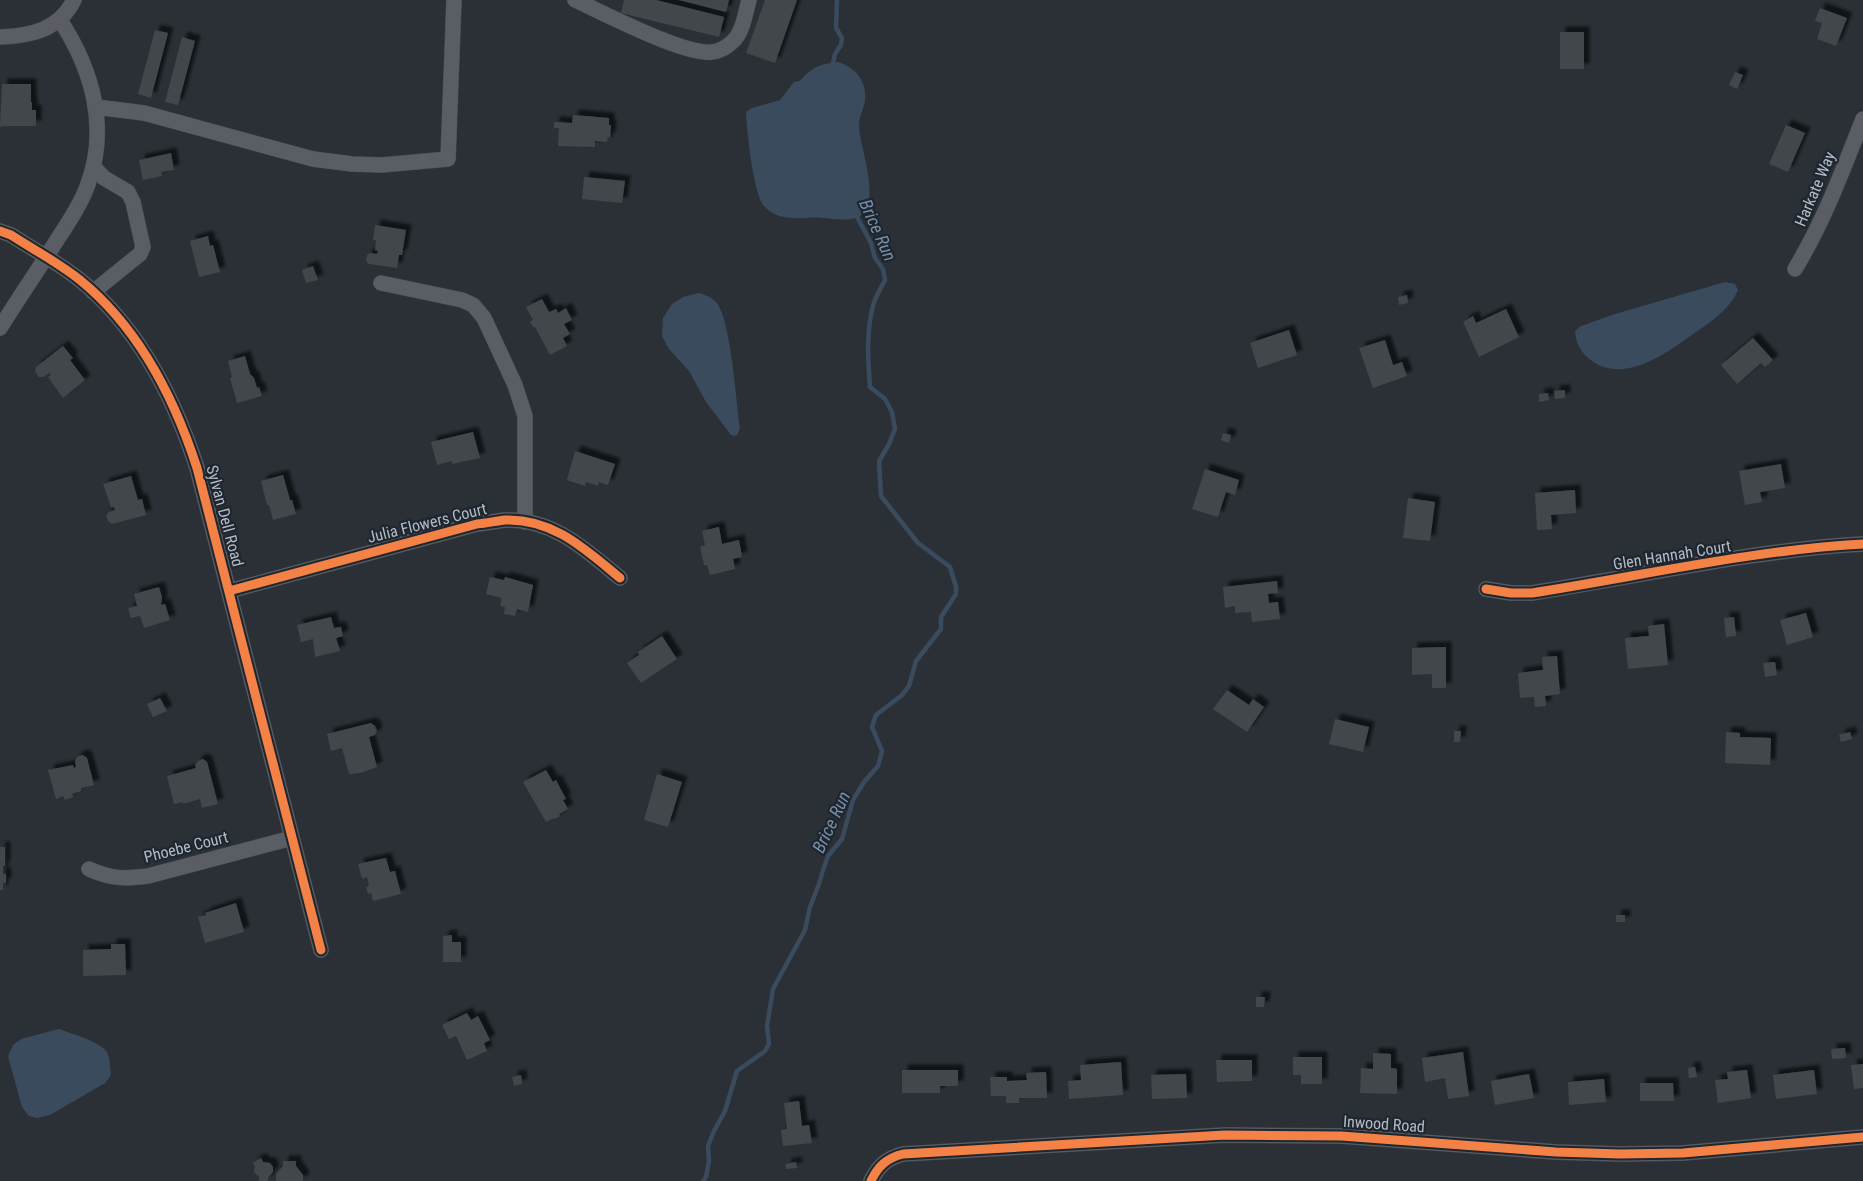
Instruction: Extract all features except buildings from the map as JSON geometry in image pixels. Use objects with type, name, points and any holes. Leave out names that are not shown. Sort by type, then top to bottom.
[{"type":"street","points":[[0,37],[30,34],[50,27],[60,20],[74,0]]},
{"type":"street","points":[[96,107],[144,113],[313,159],[382,165],[448,159],[454,0]]},
{"type":"street","points":[[575,0],[673,44],[710,52],[721,50],[738,36],[748,0]]},
{"type":"street","points":[[0,328],[81,201],[94,167],[97,136],[96,107],[81,56],[60,20]]},
{"type":"street","name":"Harkate Way","points":[[1795,269],[1826,212],[1863,120]]},
{"type":"street","points":[[93,292],[140,254],[143,247],[133,202],[128,192],[104,178],[94,167]]},
{"type":"street","name":"Sylvan Dell Road","points":[[0,231],[11,235],[80,280],[109,307],[154,368],[172,401],[197,468],[321,950]]},
{"type":"street","points":[[381,283],[462,300],[473,305],[484,318],[515,385],[525,416],[525,522]]},
{"type":"street","name":"Julia Flowers Court","points":[[229,591],[477,524],[507,520],[525,522],[557,531],[579,543],[620,578]]},
{"type":"street","name":"Glen Hannah Court","points":[[1486,589],[1511,593],[1532,593],[1731,560],[1863,544]]},
{"type":"street","name":"Phoebe Court","points":[[88,869],[116,878],[148,876],[292,838]]},
{"type":"street","name":"Inwood Road","points":[[871,1181],[878,1168],[890,1157],[903,1154],[1225,1135],[1341,1136],[1556,1152],[1620,1154],[1683,1153],[1863,1137]]},
{"type":"water","points":[[839,62],[848,66],[861,78],[864,87],[865,99],[859,127],[869,183],[868,204],[864,212],[851,219],[778,216],[764,206],[760,199],[751,161],[746,112],[780,100],[794,82],[800,81],[817,67]]},
{"type":"water","points":[[1725,282],[1735,284],[1738,290],[1730,304],[1712,321],[1682,342],[1645,363],[1631,368],[1605,367],[1588,358],[1578,344],[1575,331],[1581,326]]},
{"type":"water","points":[[699,293],[716,302],[726,325],[740,427],[735,436],[731,435],[706,402],[689,371],[669,349],[662,336],[663,318],[672,304],[683,297]]},
{"type":"water","points":[[59,1029],[85,1038],[104,1048],[109,1057],[111,1075],[105,1083],[50,1115],[37,1118],[29,1116],[22,1107],[8,1056],[13,1045],[21,1039]]},
{"type":"waterway","name":"Brice Run","points":[[832,68],[842,38],[836,28],[837,0]]},
{"type":"waterway","name":"Brice Run","points":[[703,1181],[709,1161],[708,1146],[725,1111],[737,1071],[765,1051],[769,1044],[767,1026],[773,989],[805,930],[810,907],[828,856],[842,839],[853,800],[864,782],[878,766],[882,751],[872,727],[876,715],[902,695],[909,686],[916,661],[941,629],[941,617],[956,594],[950,567],[918,543],[881,496],[879,461],[895,429],[892,412],[885,399],[870,387],[868,346],[873,306],[885,280],[883,269],[875,258],[871,243],[855,213]]},
{"type":"cycle path","points":[[0,231],[11,235],[64,268],[101,299],[137,342],[152,365],[177,415],[197,468],[321,950]]},
{"type":"cycle path","points":[[229,591],[477,524],[505,520],[538,524],[554,530],[581,547],[620,578]]},
{"type":"cycle path","points":[[1486,589],[1511,593],[1532,593],[1739,558],[1863,544]]},
{"type":"cycle path","points":[[871,1181],[884,1163],[903,1154],[1225,1135],[1341,1136],[1556,1152],[1620,1154],[1683,1153],[1863,1137]]}]
